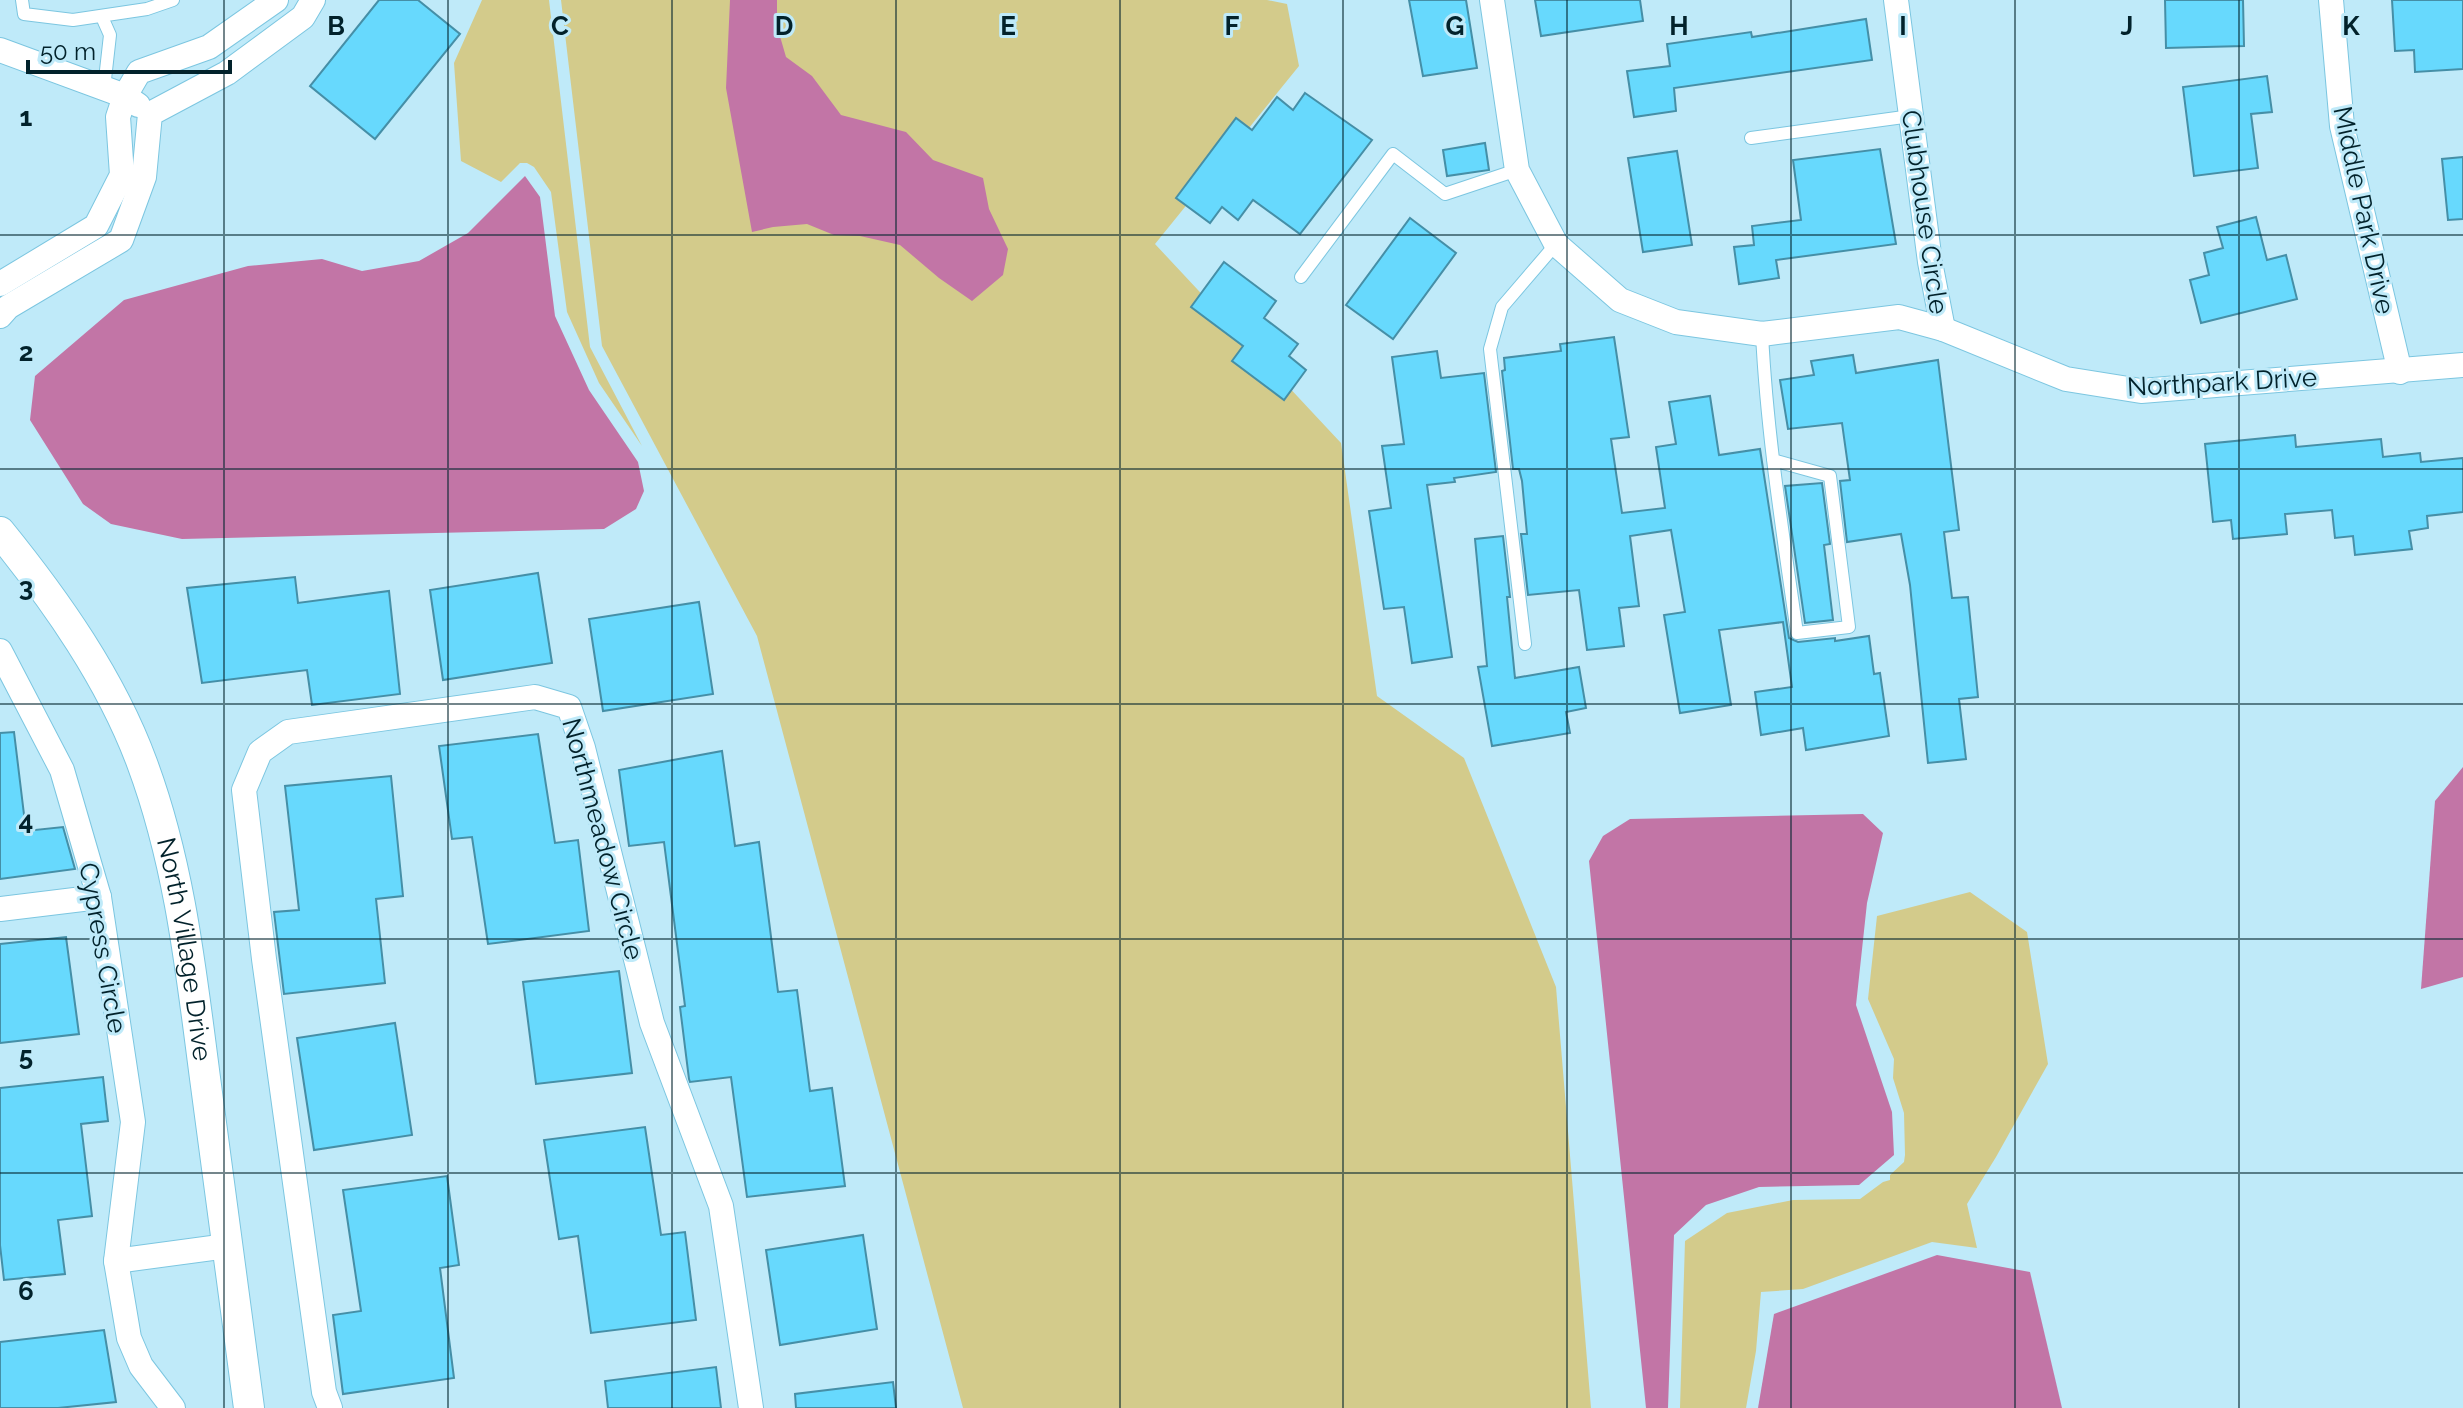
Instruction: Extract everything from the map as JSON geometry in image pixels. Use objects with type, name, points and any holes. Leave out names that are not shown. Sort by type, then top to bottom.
[{"type":"street","points":[[114,92],[139,72],[209,47],[276,0]]},
{"type":"street","points":[[150,114],[227,73],[303,17],[313,0]]},
{"type":"street","name":"Clubhouse Circle","points":[[1492,0],[1517,170],[1556,244],[1620,300],[1676,322],[1762,334],[1899,317],[1943,329],[1930,262],[1896,0]]},
{"type":"street","name":"Middle Park Drive","points":[[2331,0],[2342,126],[2400,372]]},
{"type":"street","points":[[0,50],[114,92],[150,114]]},
{"type":"street","points":[[0,284],[96,226],[122,175],[114,92]]},
{"type":"street","points":[[0,316],[8,307],[121,240],[144,177],[150,114]]},
{"type":"street","name":"Northpark Drive","points":[[1943,329],[2066,379],[2141,391],[2463,365]]},
{"type":"street","name":"North Village Drive","points":[[0,532],[36,577],[99,673],[141,761],[170,849],[185,930],[249,1408]]},
{"type":"street","name":"Cypress Circle","points":[[0,651],[62,770],[99,897],[133,1122],[116,1261],[129,1338],[141,1366],[173,1408]]},
{"type":"street","name":"Northmeadow Circle","points":[[330,1408],[324,1392],[264,959],[244,790],[260,752],[288,732],[535,697],[569,707],[583,748],[652,1023],[721,1206],[751,1408]]},
{"type":"street","points":[[0,909],[99,897]]},
{"type":"street","points":[[116,1261],[227,1246]]},
{"type":"lane","points":[[22,0],[24,14],[73,20],[147,9],[173,0]]},
{"type":"lane","points":[[102,17],[110,35],[114,92]]},
{"type":"lane","points":[[1751,138],[1911,116]]},
{"type":"lane","points":[[1301,277],[1393,154],[1445,194],[1517,170]]},
{"type":"lane","points":[[1525,644],[1490,349],[1502,307],[1556,244]]},
{"type":"lane","points":[[1762,334],[1765,409],[1797,633],[1849,627],[1830,476],[1773,460]]},
{"type":"shaded area","points":[[482,0],[549,0],[590,347],[642,446],[599,383],[567,312],[551,192],[534,167],[527,163],[520,163],[501,182],[461,161],[454,63]]},
{"type":"shaded area","points":[[561,0],[1267,0],[1287,4],[1299,66],[1155,244],[1341,443],[1377,696],[1464,758],[1556,987],[1591,1408],[963,1408],[757,636],[602,346]]},
{"type":"shaded area","points":[[730,0],[777,0],[777,26],[786,57],[812,76],[841,115],[906,132],[933,160],[983,178],[989,209],[1008,249],[1003,275],[972,301],[900,245],[860,236],[834,235],[807,224],[752,232],[726,88]]},
{"type":"shaded area","points":[[525,176],[540,197],[555,316],[589,390],[638,462],[644,491],[636,509],[604,529],[182,539],[111,524],[83,504],[30,420],[35,376],[124,300],[248,266],[322,259],[362,271],[419,261],[468,233]]},
{"type":"shaded area","points":[[2463,767],[2463,977],[2421,989],[2435,801]]},
{"type":"shaded area","points":[[1863,814],[1883,833],[1867,903],[1856,1005],[1892,1112],[1894,1155],[1859,1185],[1759,1187],[1706,1205],[1674,1235],[1668,1408],[1646,1408],[1589,861],[1603,836],[1630,819]]},
{"type":"shaded area","points":[[1970,892],[2027,932],[2048,1064],[1967,1204],[1977,1248],[1932,1242],[1803,1289],[1761,1292],[1756,1351],[1746,1408],[1680,1408],[1685,1241],[1727,1213],[1793,1200],[1860,1199],[1890,1180],[1890,1175],[1904,1162],[1904,1113],[1893,1078],[1894,1059],[1868,999],[1877,916]]},
{"type":"shaded area","points":[[1937,1255],[2030,1272],[2062,1408],[1758,1408],[1774,1314]]},
{"type":"building","points":[[379,0],[418,0],[460,34],[375,139],[310,86]]},
{"type":"building","points":[[1409,0],[1466,0],[1477,68],[1423,76]]},
{"type":"building","points":[[1535,0],[1640,0],[1643,21],[1541,36]]},
{"type":"building","points":[[2165,0],[2243,0],[2244,46],[2166,48]]},
{"type":"building","points":[[2392,0],[2463,0],[2463,69],[2415,72],[2414,50],[2395,51]]},
{"type":"building","points":[[1866,19],[1872,60],[1674,88],[1676,111],[1634,117],[1627,71],[1670,66],[1667,44],[1751,32],[1752,37]]},
{"type":"building","points":[[2267,76],[2272,112],[2251,114],[2258,168],[2194,176],[2183,87]]},
{"type":"building","points":[[1305,93],[1372,140],[1300,234],[1253,200],[1238,220],[1222,207],[1210,223],[1176,198],[1236,118],[1252,130],[1277,97],[1293,110]]},
{"type":"building","points":[[1485,143],[1489,170],[1447,176],[1443,150]]},
{"type":"building","points":[[1880,149],[1896,244],[1776,260],[1779,278],[1739,284],[1734,247],[1754,245],[1752,226],[1801,220],[1793,160]]},
{"type":"building","points":[[1677,151],[1692,245],[1643,252],[1628,158]]},
{"type":"building","points":[[2463,157],[2463,219],[2448,220],[2442,159]]},
{"type":"building","points":[[2256,217],[2267,260],[2286,255],[2297,299],[2201,323],[2190,280],[2209,275],[2204,253],[2223,248],[2217,227]]},
{"type":"building","points":[[1410,218],[1456,253],[1393,339],[1346,305]]},
{"type":"building","points":[[1224,262],[1276,301],[1264,318],[1298,344],[1289,356],[1306,370],[1284,400],[1232,361],[1243,346],[1191,307]]},
{"type":"building","points":[[1614,337],[1629,437],[1611,439],[1622,513],[1665,508],[1656,447],[1676,444],[1669,402],[1710,396],[1719,455],[1760,449],[1789,638],[1798,642],[1869,636],[1874,674],[1880,673],[1889,736],[1806,750],[1803,728],[1761,735],[1755,692],[1792,687],[1783,622],[1719,630],[1731,705],[1680,713],[1664,615],[1685,612],[1671,530],[1630,536],[1639,606],[1619,608],[1624,646],[1587,650],[1579,590],[1528,595],[1521,534],[1527,534],[1522,481],[1519,469],[1513,469],[1502,371],[1505,370],[1504,358],[1561,351],[1560,344]]},
{"type":"building","points":[[1437,351],[1441,378],[1484,373],[1496,472],[1427,485],[1452,657],[1412,663],[1404,607],[1384,609],[1369,511],[1391,508],[1382,446],[1404,444],[1392,357]]},
{"type":"building","points":[[1853,355],[1856,373],[1938,360],[1959,530],[1944,532],[1952,598],[1968,597],[1978,697],[1959,699],[1966,759],[1928,763],[1910,585],[1901,534],[1847,542],[1840,481],[1850,480],[1842,423],[1788,429],[1780,380],[1814,375],[1811,361]]},
{"type":"building","points":[[2295,435],[2296,447],[2381,439],[2383,457],[2420,453],[2421,462],[2463,458],[2463,512],[2427,516],[2428,528],[2409,531],[2412,549],[2355,555],[2353,536],[2335,538],[2332,510],[2285,514],[2287,534],[2233,539],[2231,520],[2213,522],[2205,444]]},
{"type":"building","points":[[1822,483],[1830,544],[1824,545],[1833,620],[1805,623],[1785,486]]},
{"type":"building","points":[[1503,536],[1515,678],[1579,667],[1586,708],[1566,712],[1570,733],[1492,746],[1478,667],[1487,666],[1475,539]]},
{"type":"building","points":[[538,573],[552,663],[443,680],[430,590]]},
{"type":"building","points":[[295,577],[298,603],[389,591],[400,694],[312,705],[307,670],[202,683],[187,588]]},
{"type":"building","points":[[699,602],[713,694],[603,711],[589,619]]},
{"type":"building","points":[[14,732],[26,831],[63,827],[75,869],[0,879],[0,733]]},
{"type":"building","points":[[538,734],[555,843],[578,840],[589,931],[488,944],[472,837],[452,839],[439,746]]},
{"type":"building","points":[[722,751],[735,846],[759,842],[778,992],[797,990],[810,1091],[832,1088],[845,1186],[747,1197],[731,1077],[690,1082],[689,1079],[680,1007],[685,1006],[664,842],[629,846],[619,770]]},
{"type":"building","points":[[391,776],[403,896],[376,899],[385,983],[284,994],[274,912],[299,910],[285,786]]},
{"type":"building","points":[[66,937],[79,1034],[0,1043],[0,944]]},
{"type":"building","points":[[619,971],[632,1073],[536,1084],[523,982]]},
{"type":"building","points":[[395,1023],[412,1135],[314,1150],[297,1038]]},
{"type":"building","points":[[103,1077],[108,1121],[81,1124],[92,1216],[58,1220],[65,1274],[4,1280],[0,1245],[0,1088]]},
{"type":"building","points":[[645,1127],[661,1235],[685,1232],[696,1320],[591,1333],[578,1236],[559,1239],[544,1140]]},
{"type":"building","points":[[447,1176],[459,1265],[440,1268],[454,1378],[343,1394],[333,1315],[361,1311],[343,1190]]},
{"type":"building","points":[[863,1235],[877,1329],[780,1345],[766,1250]]},
{"type":"building","points":[[104,1330],[116,1402],[58,1408],[0,1408],[0,1342]]},
{"type":"building","points":[[716,1367],[721,1408],[608,1408],[605,1381]]},
{"type":"building","points":[[893,1382],[896,1408],[796,1408],[795,1394]]}]
